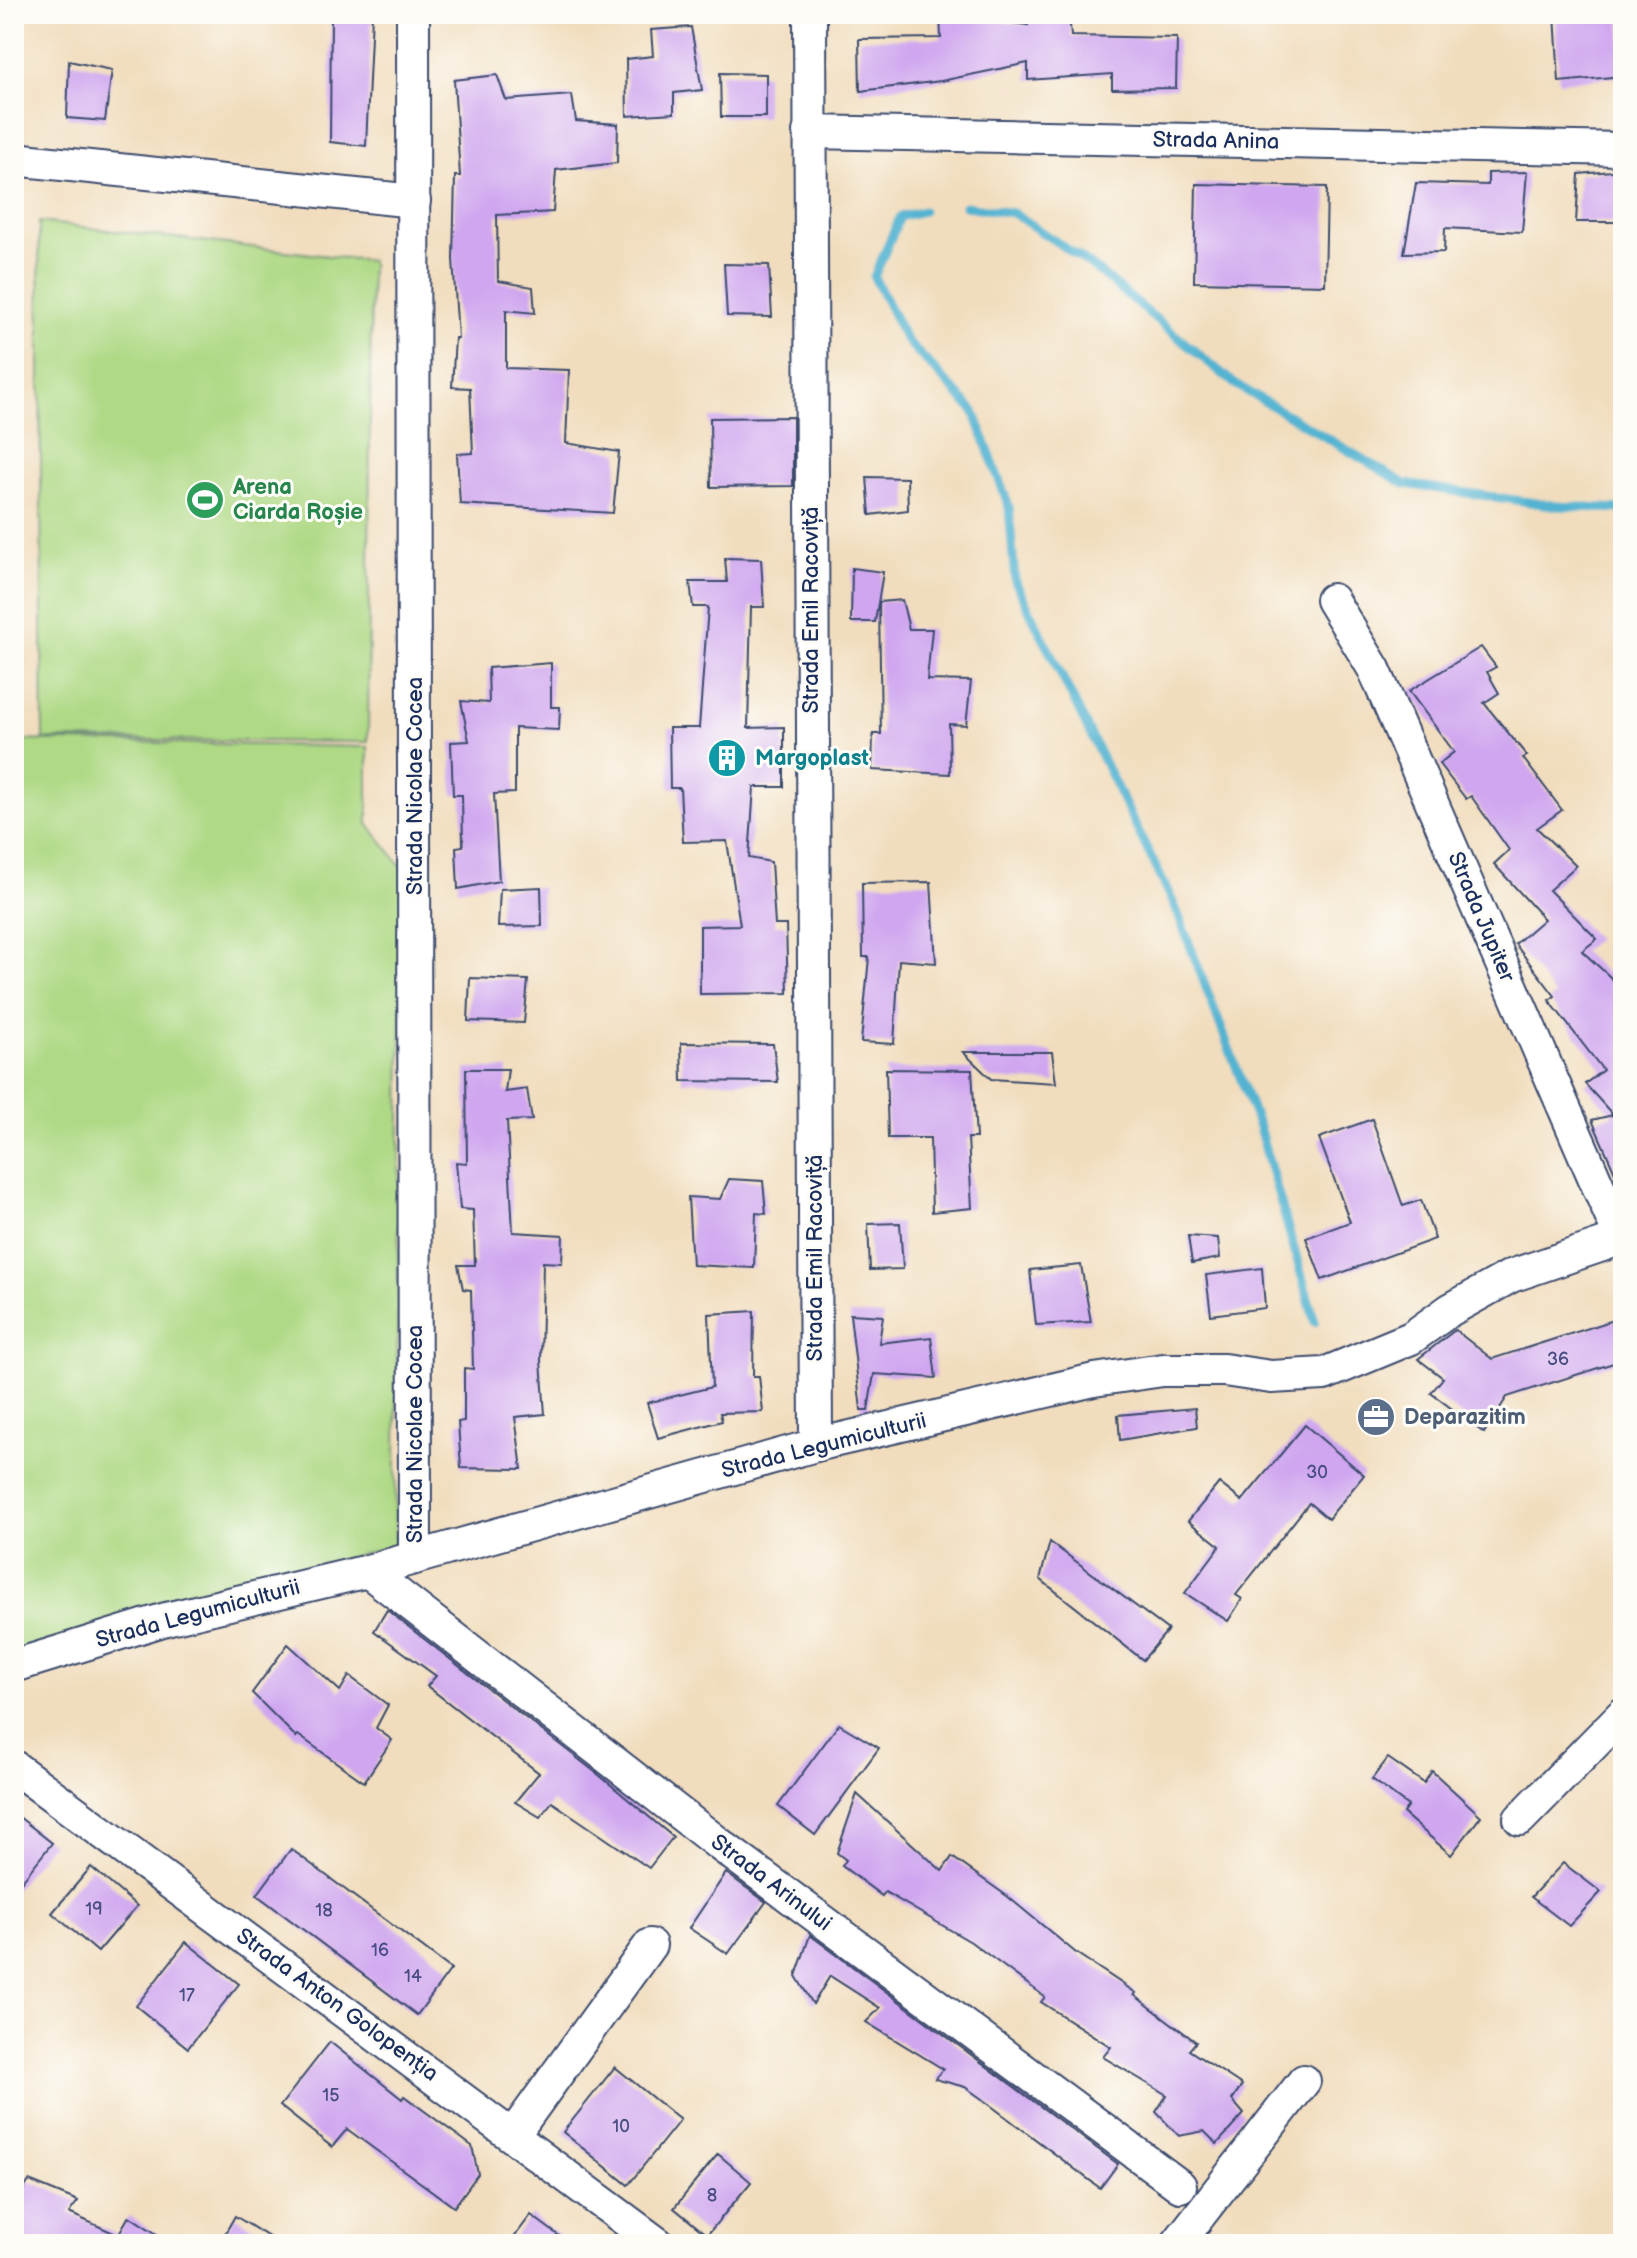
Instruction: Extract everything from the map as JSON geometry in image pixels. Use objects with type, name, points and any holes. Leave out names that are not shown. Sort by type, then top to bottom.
[{"type":"street","name":"Strada Nicolae Cocea","points":[[413,14],[415,1558]]},
{"type":"street","name":"Strada Emil Racoviță","points":[[810,14],[816,1445]]},
{"type":"street","name":"Strada Anina","points":[[809,132],[1623,149]]},
{"type":"street","points":[[14,159],[414,201]]},
{"type":"street","name":"Strada Jupiter","points":[[1332,600],[1374,669],[1622,1238]]},
{"type":"street","name":"Strada Legumiculturii","points":[[14,1666],[166,1619],[368,1571],[816,1445],[1094,1380],[1163,1370],[1224,1370],[1271,1377],[1324,1374],[1411,1338],[1450,1310],[1511,1276],[1622,1238]]},
{"type":"street","name":"Strada Arinului","points":[[368,1571],[719,1844],[1180,2186]]},
{"type":"street","points":[[1520,1819],[1623,1714]]},
{"type":"street","name":"Strada Anton Golopenția","points":[[14,1767],[658,2244]]},
{"type":"street","points":[[513,2135],[650,1945]]},
{"type":"street","points":[[1177,2244],[1304,2081]]},
{"type":"green space","name":"Arena Ciarda Roșie","points":[[39,222],[371,261],[368,742],[43,739]]},
{"type":"green space","points":[[14,258],[22,258],[18,404],[14,404]]},
{"type":"green space","points":[[14,413],[20,413],[16,496],[14,496]]},
{"type":"green space","points":[[14,740],[368,747],[368,824],[403,868],[395,1545],[14,1651]]},
{"type":"building","points":[[331,14],[372,14],[366,146],[330,142]]},
{"type":"building","points":[[940,14],[1028,25],[1027,14],[1069,14],[1071,36],[1177,38],[1176,88],[1112,89],[1112,74],[1028,80],[1028,63],[941,81],[860,91],[859,39],[941,38]]},
{"type":"building","points":[[1555,14],[1620,14],[1623,76],[1559,82]]},
{"type":"building","points":[[691,27],[702,90],[674,93],[674,113],[627,116],[626,59],[653,56],[651,30]]},
{"type":"building","points":[[69,61],[112,70],[105,121],[67,118]]},
{"type":"building","points":[[720,73],[766,74],[766,117],[721,117]]},
{"type":"building","points":[[497,75],[506,100],[572,95],[576,121],[618,124],[617,163],[556,170],[553,212],[497,215],[498,281],[533,287],[535,313],[506,310],[506,368],[569,370],[566,443],[619,452],[613,513],[460,504],[457,454],[473,453],[470,388],[452,387],[455,338],[458,338],[453,259],[455,176],[460,176],[454,80]]},
{"type":"building","points":[[1623,170],[1623,222],[1576,222],[1579,174]]},
{"type":"building","points":[[1527,172],[1522,232],[1445,228],[1444,252],[1404,253],[1416,183],[1488,185],[1488,173]]},
{"type":"building","points":[[1196,184],[1327,187],[1325,285],[1194,282]]},
{"type":"building","points":[[724,264],[769,265],[772,317],[727,316]]},
{"type":"building","points":[[793,417],[793,486],[711,487],[710,418]]},
{"type":"building","points":[[867,477],[907,478],[908,510],[870,515]]},
{"type":"building","points":[[725,558],[761,559],[764,607],[751,607],[748,728],[784,727],[784,787],[754,787],[749,858],[771,862],[775,925],[786,925],[788,993],[700,994],[700,926],[740,925],[727,841],[683,842],[680,788],[670,788],[669,728],[699,728],[708,607],[693,607],[690,582],[727,582]]},
{"type":"building","points":[[852,568],[883,572],[875,622],[851,622]]},
{"type":"building","points":[[902,600],[909,629],[932,629],[927,680],[971,681],[966,725],[949,724],[950,774],[872,770],[873,734],[881,734],[879,602]]},
{"type":"building","points":[[1481,647],[1496,667],[1487,672],[1499,693],[1484,703],[1527,756],[1523,758],[1562,810],[1537,828],[1576,866],[1549,890],[1597,939],[1582,951],[1623,989],[1623,1191],[1592,1120],[1613,1115],[1585,1084],[1603,1070],[1549,1000],[1555,996],[1515,944],[1544,919],[1494,864],[1509,850],[1471,796],[1466,799],[1439,764],[1454,752],[1409,691]]},
{"type":"building","points":[[551,663],[551,707],[560,707],[559,730],[515,728],[515,793],[494,794],[499,881],[458,889],[456,847],[463,846],[462,795],[453,795],[451,742],[469,741],[461,701],[489,703],[488,668]]},
{"type":"building","points":[[931,882],[936,963],[899,960],[894,1044],[861,1042],[869,957],[863,957],[862,883]]},
{"type":"building","points":[[541,887],[542,926],[498,927],[500,889]]},
{"type":"building","points":[[470,978],[528,980],[524,1023],[468,1021]]},
{"type":"building","points":[[681,1043],[773,1044],[778,1082],[682,1081]]},
{"type":"building","points":[[963,1052],[1052,1052],[1056,1083],[991,1079]]},
{"type":"building","points":[[466,1069],[508,1069],[505,1092],[527,1089],[532,1120],[507,1121],[513,1232],[563,1235],[562,1263],[543,1262],[541,1361],[545,1414],[515,1417],[522,1469],[461,1468],[458,1422],[464,1421],[464,1368],[473,1369],[471,1290],[463,1289],[458,1265],[475,1265],[473,1210],[460,1209],[456,1162],[467,1163]]},
{"type":"building","points":[[886,1069],[972,1070],[976,1138],[968,1138],[972,1208],[932,1212],[930,1138],[888,1138]]},
{"type":"building","points":[[1372,1119],[1403,1206],[1421,1200],[1435,1239],[1322,1280],[1306,1238],[1350,1222],[1319,1138]]},
{"type":"building","points":[[729,1179],[763,1181],[766,1214],[756,1213],[754,1268],[692,1265],[688,1197],[720,1199]]},
{"type":"building","points":[[900,1223],[903,1269],[870,1270],[868,1224]]},
{"type":"building","points":[[1188,1236],[1218,1238],[1220,1258],[1192,1263]]},
{"type":"building","points":[[1081,1265],[1091,1322],[1036,1325],[1030,1270]]},
{"type":"building","points":[[1262,1268],[1265,1308],[1211,1315],[1206,1275]]},
{"type":"building","points":[[754,1311],[753,1376],[759,1376],[763,1412],[720,1413],[722,1421],[658,1438],[647,1403],[712,1387],[709,1314]]},
{"type":"building","points":[[850,1314],[883,1316],[879,1343],[931,1337],[936,1378],[874,1374],[868,1410],[861,1410]]},
{"type":"building","points":[[1623,1317],[1623,1360],[1507,1397],[1484,1433],[1431,1393],[1443,1378],[1418,1359],[1455,1330],[1492,1359]]},
{"type":"building","points":[[1195,1408],[1197,1427],[1120,1440],[1118,1415]]},
{"type":"building","points":[[1305,1425],[1364,1475],[1328,1519],[1309,1503],[1236,1595],[1242,1599],[1228,1621],[1185,1593],[1220,1546],[1188,1521],[1219,1483],[1242,1501]]},
{"type":"building","points":[[1050,1542],[1168,1630],[1143,1660],[1040,1579]]},
{"type":"building","points":[[387,1610],[599,1775],[673,1837],[649,1868],[552,1802],[540,1817],[515,1802],[539,1773],[427,1686],[436,1676],[374,1631]]},
{"type":"building","points":[[288,1644],[340,1691],[349,1676],[388,1705],[376,1728],[392,1740],[364,1782],[298,1735],[296,1737],[252,1693]]},
{"type":"building","points":[[839,1724],[879,1748],[815,1835],[778,1806]]},
{"type":"building","points":[[1388,1758],[1424,1783],[1432,1771],[1481,1816],[1451,1855],[1403,1813],[1408,1806],[1372,1779]]},
{"type":"building","points":[[857,1794],[942,1871],[952,1857],[1007,1896],[1076,1953],[1136,1993],[1134,1995],[1196,2042],[1189,2050],[1242,2085],[1232,2100],[1244,2114],[1217,2144],[1204,2131],[1179,2136],[1156,2112],[1167,2095],[1103,2057],[1111,2047],[1041,2002],[1045,1997],[971,1942],[885,1892],[882,1896],[842,1866],[846,1860],[837,1853]]},
{"type":"building","points":[[14,1813],[52,1843],[14,1891]]},
{"type":"building","points":[[291,1849],[451,1969],[417,2015],[257,1895]]},
{"type":"building","points":[[1563,1863],[1601,1892],[1569,1926],[1531,1897]]},
{"type":"building","points":[[91,1867],[137,1906],[98,1952],[52,1913]]},
{"type":"building","points":[[726,1873],[766,1902],[728,1954],[689,1928]]},
{"type":"building","points":[[810,1935],[1118,2164],[1100,2188],[965,2087],[935,2079],[943,2069],[866,2022],[880,2008],[830,1976],[813,2004],[796,1976]]},
{"type":"building","points":[[186,1942],[239,1984],[188,2048],[136,2006]]},
{"type":"building","points":[[330,2042],[402,2099],[404,2096],[472,2146],[478,2174],[454,2207],[347,2129],[332,2147],[280,2106]]},
{"type":"building","points":[[615,2067],[680,2120],[628,2185],[563,2132]]},
{"type":"building","points":[[718,2154],[751,2182],[707,2235],[674,2208]]},
{"type":"building","points":[[29,2181],[78,2201],[69,2213],[118,2235],[129,2216],[172,2244],[23,2244],[14,2238],[14,2204]]},
{"type":"building","points":[[531,2215],[570,2244],[509,2244]]},
{"type":"building","points":[[235,2216],[280,2244],[219,2244]]},
{"type":"waterway","points":[[965,206],[1013,213],[1088,263],[1235,384],[1405,484],[1557,506],[1623,509]]},
{"type":"waterway","points":[[923,211],[900,217],[874,277],[906,340],[974,411],[1009,507],[1015,581],[1175,906],[1259,1127],[1315,1322]]},
{"type":"place","name":"Arena Ciarda Roșie","points":[[205,500]]},
{"type":"place","name":"Margoplast","points":[[727,758]]},
{"type":"place","name":"Deparazitim","points":[[1376,1417]]}]
